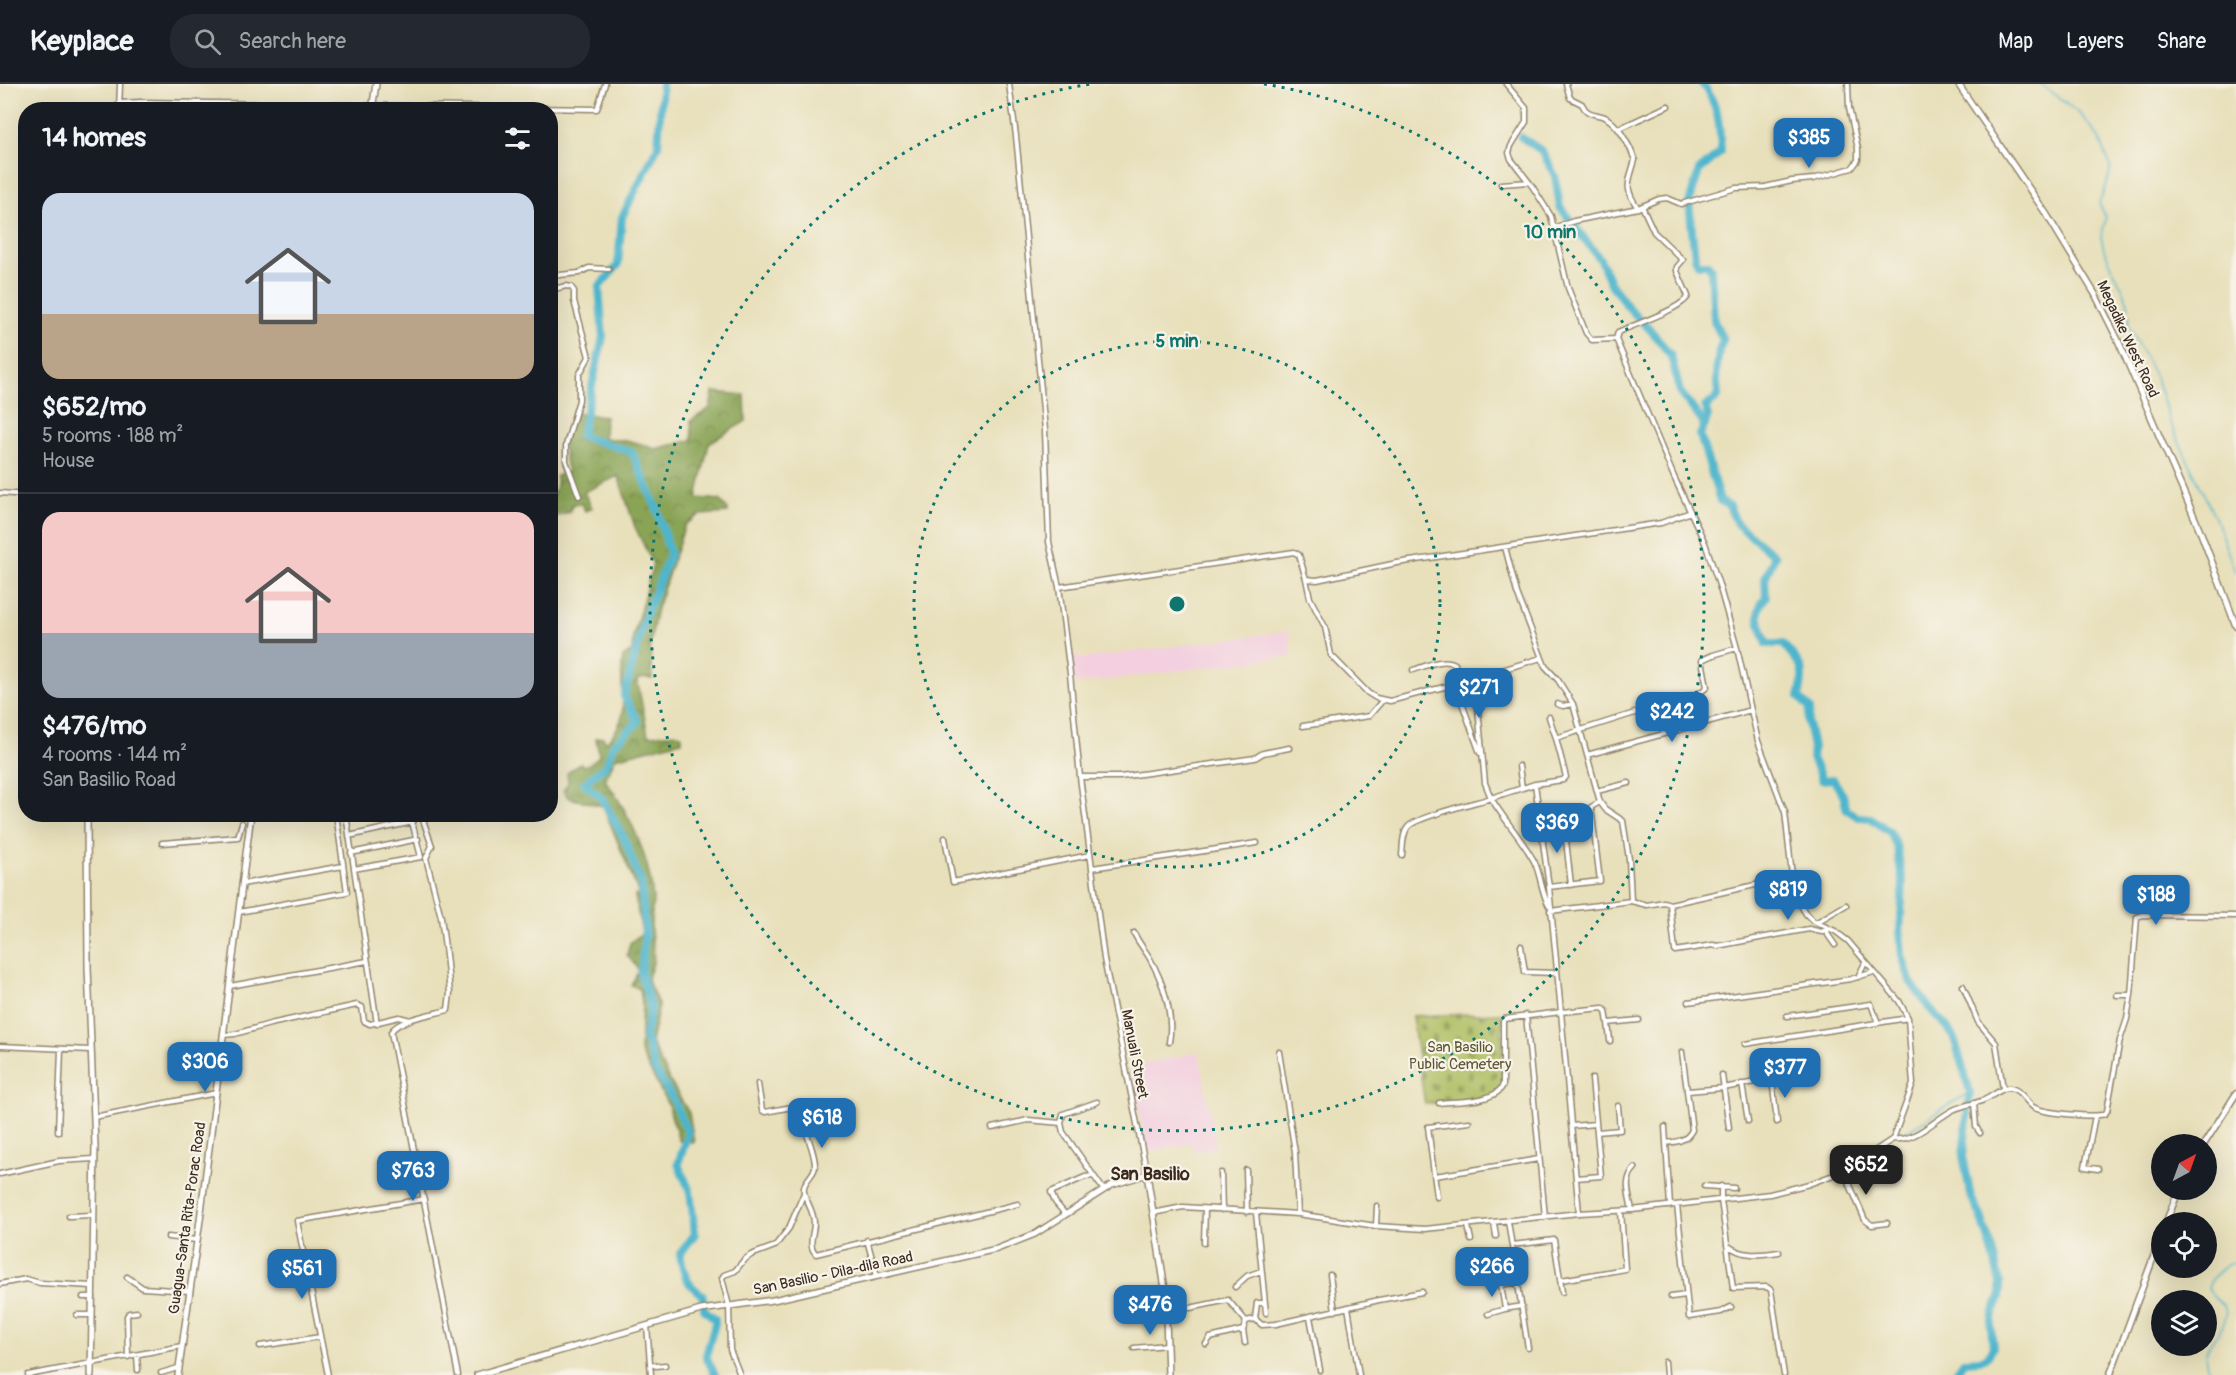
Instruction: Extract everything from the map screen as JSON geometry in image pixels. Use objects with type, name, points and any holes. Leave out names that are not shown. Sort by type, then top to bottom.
[{"type":"street","points":[[119,102],[120,84]]},
{"type":"street","points":[[373,102],[376,84]]},
{"type":"street","points":[[558,109],[597,109],[605,84]]},
{"type":"street","name":"Manuali Street","points":[[1009,84],[1045,430],[1050,542],[1059,587],[1101,939],[1147,1174]]},
{"type":"street","points":[[1506,84],[1526,108],[1526,122],[1509,153],[1551,216],[1568,288],[1587,336],[1594,340],[1616,339]]},
{"type":"street","points":[[1566,84],[1570,98],[1582,104],[1590,114],[1604,117],[1618,129],[1635,160],[1629,174],[1628,192],[1640,207],[1654,232],[1683,260],[1677,267],[1677,271],[1688,296],[1684,302],[1618,333],[1616,339],[1708,552],[1737,648],[1758,741],[1785,812],[1791,877],[1796,898],[1806,914],[1844,937],[1899,1001],[1908,1018],[1913,1084],[1893,1139]]},
{"type":"street","points":[[1553,228],[1574,221],[1640,207],[1659,199],[1667,198],[1681,204],[1736,188],[1765,187],[1813,179],[1852,168],[1858,160],[1858,148],[1849,108],[1848,84]]},
{"type":"street","name":"Megadike West Road","points":[[1958,84],[2047,215],[2117,338],[2199,528],[2236,626]]},
{"type":"street","points":[[1618,129],[1668,106]]},
{"type":"street","points":[[1501,184],[1529,182]]},
{"type":"street","points":[[558,275],[579,273],[590,268],[609,269]]},
{"type":"street","points":[[558,288],[566,286],[571,287],[574,291],[574,301],[589,357],[587,365],[579,375],[579,400],[566,445],[566,461],[579,496]]},
{"type":"street","points":[[0,493],[18,494]]},
{"type":"street","points":[[1306,579],[1317,580],[1397,563],[1661,523],[1691,512]]},
{"type":"street","points":[[1505,547],[1517,593],[1541,658],[1573,704],[1600,802],[1605,809],[1623,821],[1629,859],[1631,901]]},
{"type":"street","points":[[1059,587],[1294,552],[1299,555],[1310,598],[1325,627],[1330,655],[1368,693],[1382,701],[1390,701],[1461,682],[1541,658]]},
{"type":"street","points":[[1556,738],[1705,690],[1707,687],[1702,660],[1737,648]]},
{"type":"street","points":[[1413,670],[1449,661],[1456,666],[1461,682],[1462,703],[1483,760]]},
{"type":"street","points":[[1461,682],[1477,698],[1485,783],[1491,798],[1540,873],[1550,908]]},
{"type":"street","points":[[1303,726],[1369,716],[1382,701]]},
{"type":"street","points":[[1557,704],[1563,706],[1573,704]]},
{"type":"street","points":[[1587,755],[1751,710]]},
{"type":"street","points":[[1402,855],[1405,833],[1414,822],[1446,810],[1535,784],[1563,780],[1566,777],[1549,717]]},
{"type":"street","points":[[1080,777],[1120,777],[1255,758],[1263,753],[1289,748]]},
{"type":"street","points":[[1519,766],[1522,788]]},
{"type":"street","points":[[1597,791],[1629,783]]},
{"type":"street","points":[[1535,784],[1549,887],[1579,1213]]},
{"type":"street","points":[[1543,887],[1600,881],[1591,807],[1600,802]]},
{"type":"street","points":[[87,822],[90,1050],[94,1117],[91,1375]]},
{"type":"street","name":"Guagua-Santa Rita-Porac Road","points":[[178,1372],[250,822]]},
{"type":"street","points":[[238,912],[347,892],[337,822]]},
{"type":"street","points":[[347,822],[377,1024]]},
{"type":"street","points":[[349,836],[413,822],[421,857],[353,869]]},
{"type":"street","points":[[424,822],[432,846],[426,858],[441,917],[450,993],[448,1010],[410,1020],[396,1026],[391,1032],[458,1375]]},
{"type":"street","points":[[1564,822],[1571,885]]},
{"type":"street","points":[[162,843],[238,837],[242,823]]},
{"type":"street","points":[[945,838],[953,882],[1090,855]]},
{"type":"street","points":[[351,853],[418,839]]},
{"type":"street","points":[[1092,868],[1257,843]]},
{"type":"street","points":[[242,884],[343,866]]},
{"type":"street","points":[[1550,908],[1631,901],[1647,905],[1664,902],[1670,904],[1791,877]]},
{"type":"street","points":[[1670,904],[1675,951],[1717,946],[1797,930],[1809,929],[1822,932],[1827,928]]},
{"type":"street","points":[[1816,922],[1846,905]]},
{"type":"street","points":[[1154,1213],[1176,1207],[1298,1214],[1376,1226],[1425,1229],[1579,1213],[1621,1211],[1669,1203],[1677,1205],[1785,1191],[1844,1171],[1893,1139],[1906,1139],[1959,1108],[1985,1100],[2003,1089],[2015,1089],[2033,1107],[2043,1111],[2095,1116],[2105,1114],[2108,1111],[2120,1040],[2127,1019],[2131,995],[2137,917],[2143,915],[2236,916]]},
{"type":"street","points":[[1827,928],[1828,935],[1835,945]]},
{"type":"street","points":[[1134,933],[1148,954],[1169,1008],[1172,1027],[1169,1042]]},
{"type":"street","points":[[1521,946],[1525,972],[1556,973]]},
{"type":"street","points":[[230,986],[367,961]]},
{"type":"street","points":[[1857,978],[1865,962]]},
{"type":"street","points":[[1688,1002],[1857,978],[1874,972]]},
{"type":"street","points":[[1963,986],[1978,1022],[1996,1043],[2003,1089]]},
{"type":"street","points":[[2117,994],[2131,995]]},
{"type":"street","points":[[1787,1016],[1871,1004],[1878,1023]]},
{"type":"street","points":[[223,1035],[360,1005],[364,1021],[370,1024],[399,1017],[410,1020]]},
{"type":"street","points":[[1439,1103],[1482,1099],[1499,1093],[1503,1085],[1503,1020],[1507,1017],[1603,1008],[1606,1011],[1610,1041]]},
{"type":"street","points":[[1526,1015],[1545,1217]]},
{"type":"street","points":[[1746,1044],[1908,1018]]},
{"type":"street","points":[[392,1019],[396,1026]]},
{"type":"street","points":[[1608,1023],[1639,1020]]},
{"type":"street","points":[[0,1046],[90,1050]]},
{"type":"street","points":[[58,1132],[61,1048]]},
{"type":"street","points":[[1279,1052],[1295,1152],[1298,1214]]},
{"type":"street","points":[[1666,1143],[1681,1141],[1691,1133],[1682,1052]]},
{"type":"street","points":[[1722,1075],[1729,1128]]},
{"type":"street","points":[[1576,1178],[1601,1176],[1592,1079]]},
{"type":"street","points":[[1688,1091],[1723,1088],[1772,1079],[1777,1122]]},
{"type":"street","points":[[740,1375],[729,1343],[731,1324],[723,1285],[724,1275],[735,1271],[744,1260],[751,1256],[775,1246],[789,1228],[804,1193],[804,1185],[815,1168],[799,1112],[792,1107],[765,1112],[762,1110],[758,1084]]},
{"type":"street","points":[[1742,1084],[1748,1121]]},
{"type":"street","points":[[94,1117],[216,1093]]},
{"type":"street","points":[[2210,1134],[2236,1094]]},
{"type":"street","points":[[1097,1102],[1063,1114],[1061,1123],[1063,1132],[1103,1190]]},
{"type":"street","points":[[1972,1103],[1976,1127],[1980,1133]]},
{"type":"street","points":[[1597,1132],[1620,1130],[1618,1106]]},
{"type":"street","points":[[2095,1116],[2085,1167],[2098,1169]]},
{"type":"street","points":[[992,1128],[1028,1120],[1061,1123]]},
{"type":"street","points":[[1437,1197],[1428,1127],[1469,1122]]},
{"type":"street","points":[[1571,1126],[1596,1124]]},
{"type":"street","points":[[1665,1127],[1669,1203]]},
{"type":"street","points":[[0,1174],[59,1161],[94,1159]]},
{"type":"street","points":[[1436,1176],[1539,1159]]},
{"type":"street","points":[[1632,1208],[1627,1181],[1629,1174],[1635,1168]]},
{"type":"street","points":[[1246,1170],[1247,1212]]},
{"type":"street","points":[[1844,1171],[1865,1220],[1872,1225],[1887,1223]]},
{"type":"street","points":[[1221,1173],[1222,1210]]},
{"type":"street","points":[[1147,1174],[1165,1289],[1168,1375]]},
{"type":"street","name":"San Basilio - Dila-dila Road","points":[[477,1375],[701,1310],[773,1300],[1006,1247],[1035,1234],[1103,1190],[1130,1178],[1147,1174]]},
{"type":"street","points":[[1065,1214],[1055,1202],[1051,1192],[1085,1177],[1093,1176]]},
{"type":"street","points":[[1704,1186],[1734,1188]]},
{"type":"street","points":[[1721,1186],[1733,1287],[1767,1287],[1771,1290],[1784,1375]]},
{"type":"street","points":[[804,1193],[813,1212],[814,1230],[811,1245],[816,1254],[1018,1204]]},
{"type":"street","points":[[328,1375],[297,1221],[424,1199]]},
{"type":"street","points":[[1677,1205],[1686,1295],[1686,1318],[1721,1312],[1731,1307]]},
{"type":"street","points":[[1376,1226],[1377,1206]]},
{"type":"street","points":[[1204,1243],[1205,1209]]},
{"type":"street","points":[[1561,1280],[1625,1269],[1621,1211]]},
{"type":"street","points":[[1256,1213],[1266,1313]]},
{"type":"street","points":[[69,1216],[92,1215]]},
{"type":"street","points":[[1508,1221],[1528,1348]]},
{"type":"street","points":[[1494,1222],[1496,1236]]},
{"type":"street","points":[[1468,1226],[1471,1240]]},
{"type":"street","points":[[168,1237],[197,1240]]},
{"type":"street","points":[[867,1240],[877,1276]]},
{"type":"street","points":[[1512,1245],[1554,1240],[1562,1292]]},
{"type":"street","points":[[1727,1245],[1742,1254],[1760,1255],[1779,1252]]},
{"type":"street","points":[[2110,1375],[2151,1264]]},
{"type":"street","points":[[1235,1287],[1246,1276],[1261,1271]]},
{"type":"street","points":[[1330,1275],[1335,1311]]},
{"type":"street","points":[[127,1277],[143,1288],[190,1291]]},
{"type":"street","points":[[0,1284],[26,1279],[40,1283],[93,1286]]},
{"type":"street","points":[[1505,1309],[1501,1285],[1518,1282]]},
{"type":"street","points":[[1264,1303],[1256,1305],[1255,1319],[1259,1324],[1265,1325],[1422,1292]]},
{"type":"street","points":[[1671,1297],[1686,1295]]},
{"type":"street","points":[[83,1297],[93,1297]]},
{"type":"street","points":[[1190,1308],[1228,1300],[1246,1321]]},
{"type":"street","points":[[1488,1314],[1522,1306]]},
{"type":"street","points":[[1348,1308],[1359,1375]]},
{"type":"street","points":[[128,1357],[127,1316],[129,1313],[137,1312]]},
{"type":"street","points":[[77,1315],[92,1315]]},
{"type":"street","points":[[1310,1317],[1320,1370]]},
{"type":"street","points":[[1246,1321],[1255,1319]]},
{"type":"street","points":[[1245,1342],[1243,1330],[1246,1321]]},
{"type":"street","points":[[647,1326],[652,1364],[651,1375]]},
{"type":"street","points":[[1206,1344],[1210,1338],[1243,1330]]},
{"type":"street","points":[[260,1346],[320,1337]]},
{"type":"street","points":[[1134,1348],[1167,1345]]},
{"type":"street","points":[[28,1375],[182,1346]]},
{"type":"street","points":[[137,1355],[138,1370]]},
{"type":"street","points":[[1665,1362],[1666,1375]]},
{"type":"street","points":[[652,1364],[665,1365]]},
{"type":"street","points":[[161,1372],[178,1372]]},
{"type":"shaded area","points":[[1289,631],[1292,656],[1075,684],[1071,655],[1078,654],[1079,659]]},
{"type":"shaded area","points":[[1199,1052],[1216,1147],[1194,1152],[1192,1143],[1147,1152],[1130,1067]]},
{"type":"green space","points":[[713,392],[745,395],[746,421],[709,443],[697,498],[720,500],[728,509],[728,513],[700,515],[685,525],[657,608],[650,644],[652,679],[637,680],[648,735],[679,733],[682,741],[615,758],[605,780],[622,806],[637,836],[651,882],[654,958],[647,979],[659,1006],[651,1042],[668,1078],[689,1113],[694,1142],[679,1141],[668,1105],[640,1051],[642,1003],[640,989],[631,985],[639,970],[627,955],[630,943],[642,933],[635,896],[639,894],[603,806],[569,798],[563,791],[568,783],[567,773],[580,763],[584,766],[590,764],[599,756],[596,738],[603,737],[606,742],[620,721],[623,711],[621,669],[623,657],[632,651],[633,637],[653,564],[635,527],[618,476],[584,492],[592,508],[585,511],[582,504],[573,504],[569,512],[558,516],[558,475],[568,472],[564,441],[573,412],[605,417],[604,438],[635,442],[655,449],[692,440],[691,421],[710,408]]},
{"type":"green space","name":"San Basilio Public Cemetery","points":[[1502,1013],[1501,1090],[1484,1098],[1425,1104],[1412,1016]]},
{"type":"waterway","points":[[662,84],[658,146],[622,217],[618,265],[599,287],[603,337],[581,436],[632,452],[657,509],[670,554],[645,617],[624,696],[638,722],[613,745],[607,764],[584,783],[601,797],[623,836],[641,882],[645,931],[641,974],[651,1008],[645,1036],[655,1070],[674,1101],[688,1133],[678,1164],[690,1191],[695,1234],[680,1254],[686,1278],[692,1287],[703,1295],[704,1309],[715,1319],[706,1356],[715,1375]]},
{"type":"waterway","points":[[1702,84],[1715,108],[1721,152],[1699,171],[1689,203],[1695,258],[1698,264],[1707,264],[1711,269],[1714,321],[1723,340],[1719,350],[1716,373],[1718,394],[1715,400],[1705,407],[1708,416],[1700,435],[1720,501],[1729,506],[1737,524],[1775,556],[1765,578],[1766,597],[1759,609],[1759,620],[1767,644],[1783,644],[1801,668],[1802,680],[1799,697],[1810,709],[1808,722],[1813,748],[1812,758],[1822,780],[1833,779],[1843,795],[1847,810],[1858,817],[1871,818],[1891,833],[1897,848],[1903,884],[1900,931],[1902,955],[1910,981],[1931,1010],[1948,1028],[1955,1041],[1970,1092],[1963,1156],[1971,1197],[1981,1216],[1992,1250],[2000,1283],[2000,1297],[1993,1314],[1991,1327],[1993,1347],[1988,1356],[1980,1360],[1964,1361],[1954,1375]]},
{"type":"waterway","points":[[2040,84],[2087,122],[2101,142],[2106,154],[2110,172],[2099,203],[2106,218],[2101,237],[2104,250],[2129,307]]},
{"type":"waterway","points":[[1521,137],[1542,151],[1555,176],[1560,207],[1600,259],[1611,284],[1628,307],[1671,356],[1680,392],[1705,425]]},
{"type":"waterway","points":[[2130,314],[2128,324],[2157,381],[2170,423],[2214,515],[2236,574]]},
{"type":"waterway","points":[[1899,1134],[1970,1092]]},
{"type":"waterway","points":[[2211,1375],[2206,1361],[2206,1352],[2210,1342],[2223,1325],[2226,1314],[2224,1306],[2208,1288],[2219,1271],[2236,1261]]},
{"type":"district","name":"San Basilio","points":[[1150,1174]]}]
